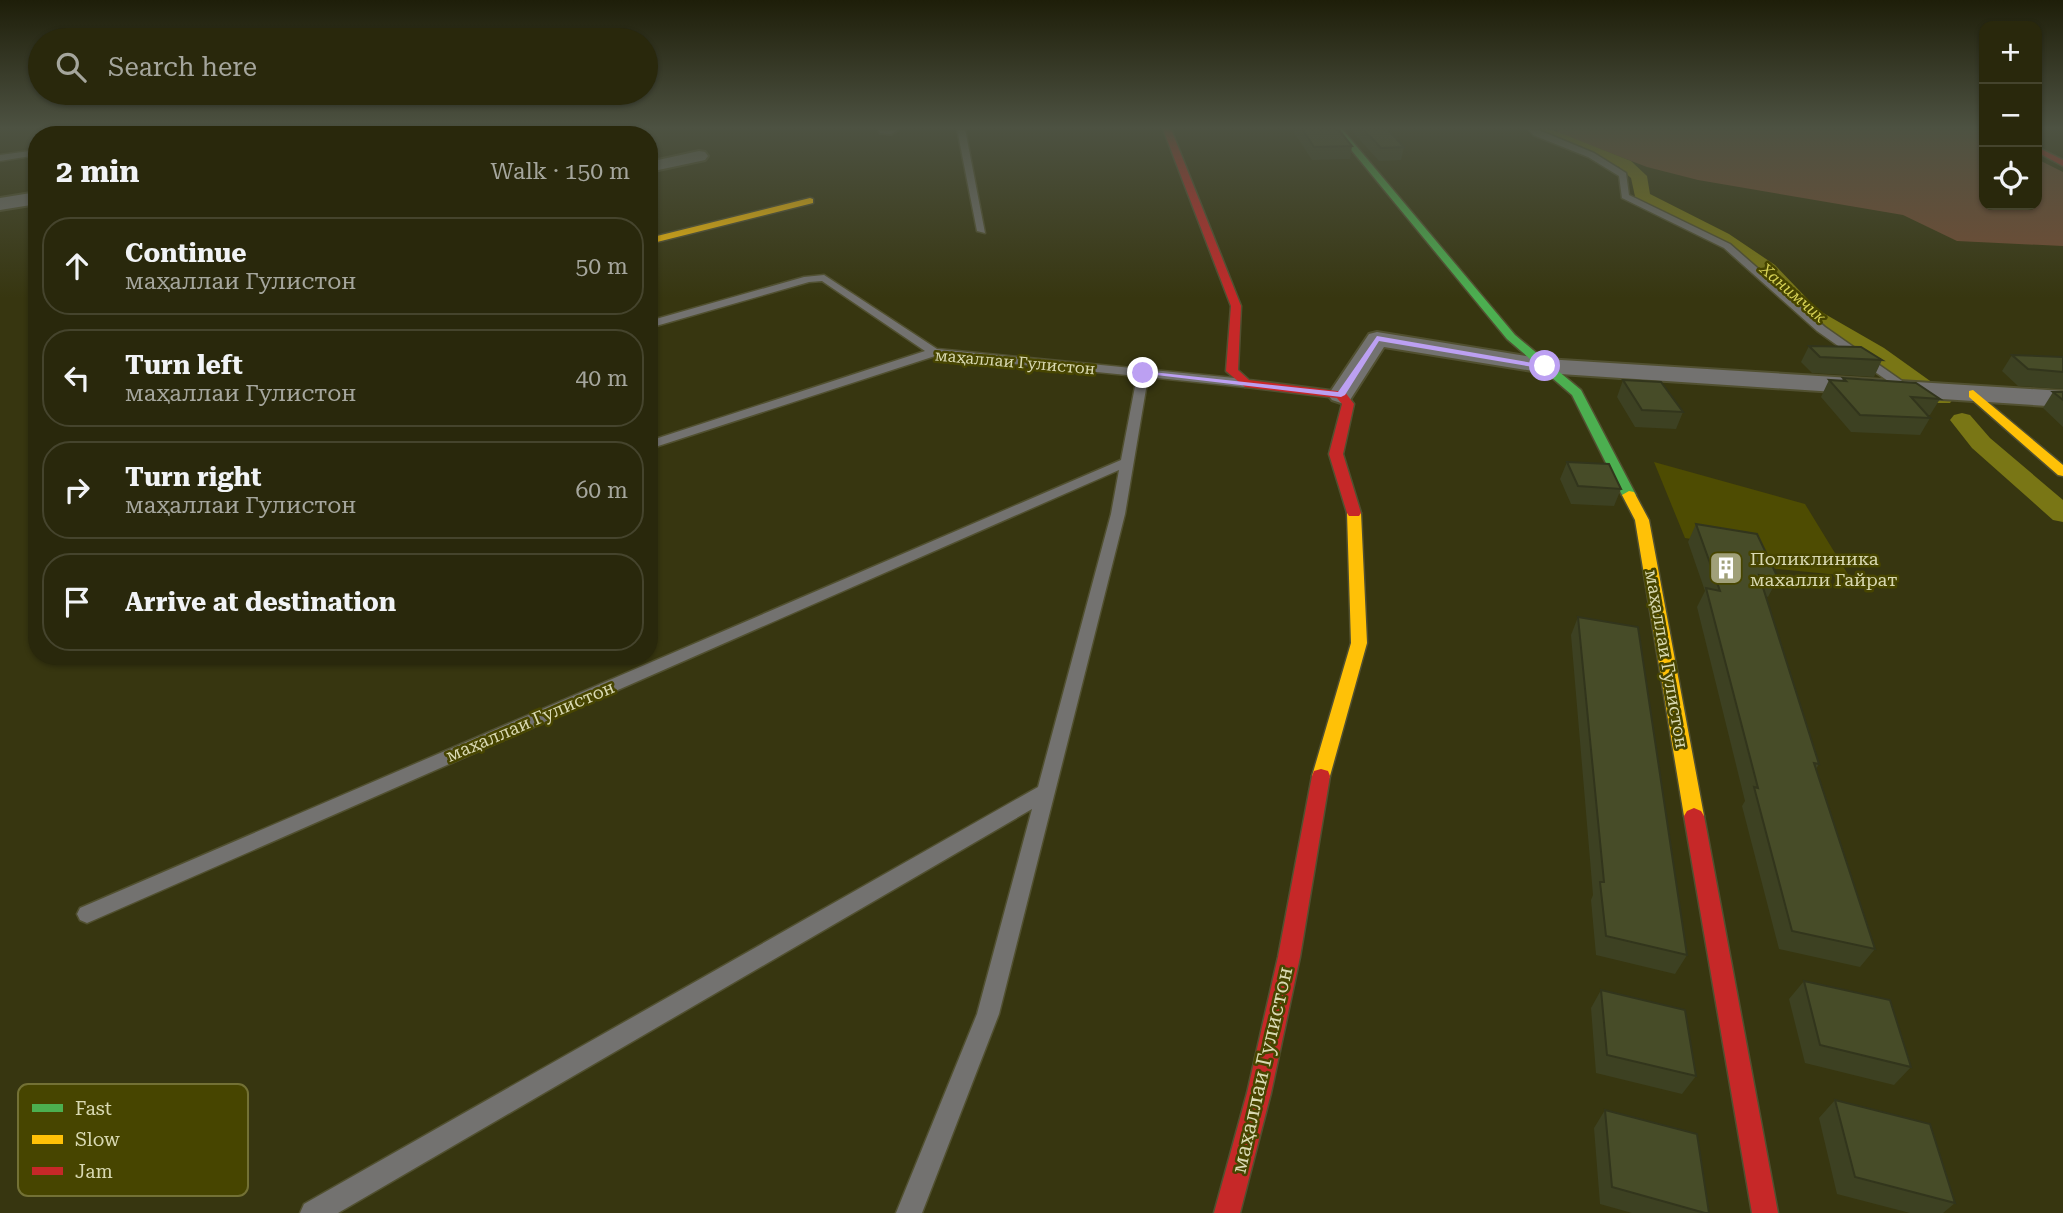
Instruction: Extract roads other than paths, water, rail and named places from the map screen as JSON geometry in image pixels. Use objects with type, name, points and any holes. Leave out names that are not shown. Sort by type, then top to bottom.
[{"type":"street","points":[[1189,186],[1236,306],[1232,371],[1245,383]]},
{"type":"street","name":"маҳаллаи Гулистон","points":[[1385,186],[1511,337],[1577,393],[1642,520],[1765,1213]]},
{"type":"street","points":[[0,204],[28,199]]},
{"type":"street","points":[[658,239],[810,201]]},
{"type":"street","points":[[1341,395],[1377,339],[1545,366],[2063,399]]},
{"type":"street","name":"маҳаллаи Гулистон","points":[[1227,1213],[1259,1093],[1289,957],[1321,777],[1359,643],[1355,515],[1336,454],[1348,404],[1341,395],[1245,383]]},
{"type":"street","points":[[1969,394],[2063,472]]},
{"type":"lane","points":[[973,186],[982,231]]},
{"type":"lane","points":[[1624,186],[1625,196],[1727,246],[1821,329],[1914,390]]},
{"type":"lane","points":[[658,322],[808,279],[824,278],[934,352]]},
{"type":"lane","name":"маҳаллаи Гулистон","points":[[658,442],[934,352],[1245,383]]},
{"type":"lane","points":[[909,1213],[988,1014],[1118,513],[1143,373]]},
{"type":"lane","name":"маҳаллаи Гулистон","points":[[87,914],[1127,462]]},
{"type":"lane","points":[[313,1213],[1045,792]]},
{"type":"waterway","name":"Ханимчик","points":[[1640,186],[1642,197],[1723,238],[1768,269],[1811,314],[1876,353],[1942,398]]},
{"type":"waterway","name":"Ханимчик","points":[[1962,420],[1981,443],[2063,514]]},
{"type":"place","name":"Поликлиника махалли Гайрат","points":[[1726,568]]}]
